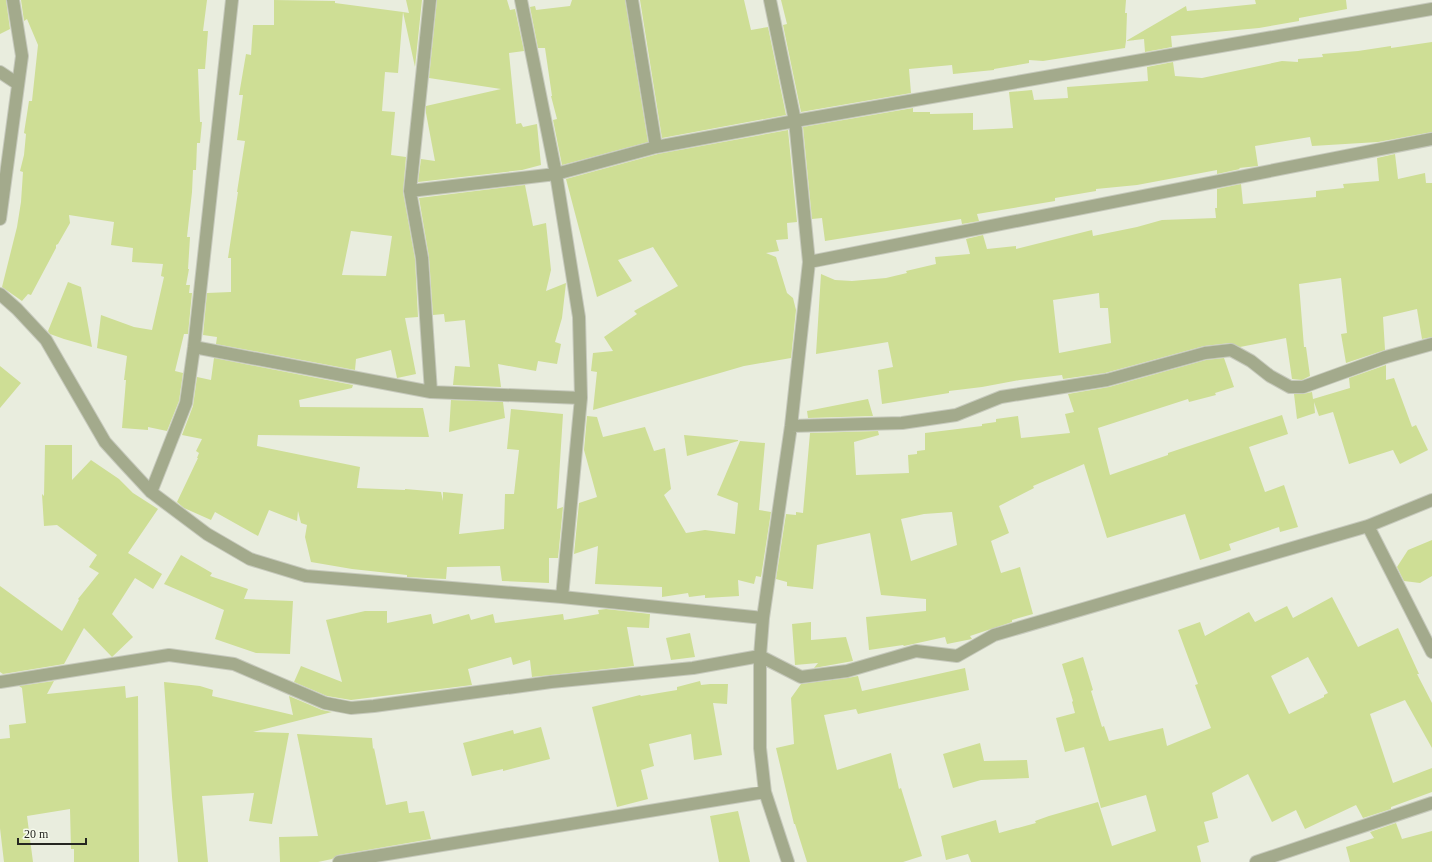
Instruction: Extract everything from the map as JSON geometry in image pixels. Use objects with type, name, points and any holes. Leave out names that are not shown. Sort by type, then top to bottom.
[{"type":"street","points":[[0,219],[22,56],[13,0]]},
{"type":"street","points":[[152,492],[186,403],[194,347],[232,0]]},
{"type":"street","points":[[430,0],[410,191],[422,258],[431,392]]},
{"type":"street","points":[[521,0],[556,174],[579,317],[581,398],[562,597]]},
{"type":"street","points":[[632,0],[656,148]]},
{"type":"street","points":[[770,0],[795,121],[809,262],[791,426],[763,618],[760,656],[760,748],[765,792],[788,862]]},
{"type":"street","points":[[410,191],[556,174],[656,148],[795,121],[1432,9]]},
{"type":"street","points":[[0,72],[18,84]]},
{"type":"street","points":[[809,262],[1432,138]]},
{"type":"street","points":[[0,294],[17,308],[46,340],[105,442],[152,492],[207,534],[250,559],[306,576],[562,597],[763,618]]},
{"type":"street","points":[[791,426],[902,423],[956,415],[1001,397],[1107,380],[1205,353],[1231,350],[1250,361],[1270,376],[1290,387],[1303,387],[1386,357],[1432,344]]},
{"type":"street","points":[[194,347],[431,392],[581,398]]},
{"type":"street","points":[[0,682],[169,655],[234,664],[325,703],[351,708],[551,682],[693,668],[760,656],[801,677],[847,671],[916,651],[957,656],[994,635],[1368,526],[1432,500]]},
{"type":"street","points":[[1368,526],[1432,652]]},
{"type":"street","points":[[339,862],[765,792]]},
{"type":"street","points":[[1256,862],[1432,803]]},
{"type":"building","points":[[0,0],[6,0],[10,29],[0,34]]},
{"type":"building","points":[[21,0],[207,0],[203,31],[208,31],[205,69],[198,69],[200,122],[202,122],[200,143],[197,143],[196,170],[193,170],[187,237],[190,237],[189,269],[186,285],[190,285],[189,293],[192,293],[188,334],[184,334],[175,371],[183,373],[179,401],[167,431],[148,427],[148,430],[122,428],[126,380],[124,380],[127,356],[97,348],[101,315],[134,327],[152,330],[164,277],[161,276],[163,264],[132,262],[133,248],[111,245],[114,222],[69,215],[70,223],[56,245],[56,248],[31,295],[28,294],[22,301],[2,287],[17,227],[21,202],[23,172],[20,171],[24,155],[26,134],[24,133],[29,101],[32,101],[38,45],[27,19],[24,21]]},
{"type":"building","points":[[274,0],[335,1],[335,3],[403,12],[398,73],[385,72],[382,111],[395,112],[391,155],[406,157],[403,192],[415,259],[418,317],[405,318],[416,374],[397,378],[391,350],[356,359],[355,370],[216,344],[217,337],[203,335],[207,293],[231,292],[231,258],[228,258],[245,141],[237,140],[243,95],[239,95],[246,54],[251,55],[253,25],[274,25]],"holes":[[[351,231],[392,236],[386,276],[342,275]]]},
{"type":"building","points":[[406,0],[422,0],[415,67],[403,12],[409,13]]},
{"type":"building","points":[[437,0],[507,0],[510,10],[515,9],[524,51],[509,53],[516,124],[521,123],[523,127],[537,124],[541,165],[522,170],[418,182],[421,159],[435,161],[426,106],[501,89],[429,78]]},
{"type":"building","points":[[572,0],[625,0],[648,142],[562,165],[553,120],[557,119],[551,96],[545,48],[538,48],[530,7],[535,6],[536,10],[570,6]]},
{"type":"building","points":[[640,0],[744,0],[751,30],[768,27],[786,115],[662,138]]},
{"type":"building","points":[[781,0],[1126,0],[1126,41],[1125,48],[1043,61],[1029,60],[1029,63],[994,70],[953,74],[952,65],[909,69],[911,93],[801,112],[783,25],[787,24]]},
{"type":"building","points":[[1255,0],[1346,0],[1347,9],[1299,18],[1299,21],[1259,28],[1171,36],[1172,47],[1145,52],[1144,39],[1126,41],[1186,6],[1187,11],[1256,4]]},
{"type":"building","points":[[1432,42],[1432,132],[1378,142],[1312,146],[1310,137],[1255,146],[1258,166],[1239,168],[1240,169],[1217,174],[1217,170],[1137,185],[1096,189],[1096,191],[1055,198],[1055,201],[977,214],[979,221],[962,224],[961,219],[825,241],[822,218],[812,219],[803,127],[913,108],[913,112],[930,112],[930,114],[973,113],[973,130],[1013,128],[1009,92],[1032,90],[1034,100],[1068,98],[1067,87],[1148,81],[1147,67],[1173,62],[1175,76],[1202,78],[1282,61],[1298,62],[1298,59],[1323,57],[1322,54],[1391,46],[1391,48]]},
{"type":"building","points":[[788,130],[797,222],[787,223],[788,239],[776,240],[779,251],[766,253],[776,257],[787,293],[793,298],[796,310],[791,358],[744,366],[593,410],[597,372],[591,371],[593,353],[613,351],[604,337],[637,314],[634,311],[678,286],[653,247],[618,260],[632,281],[597,297],[566,179],[658,154]]},
{"type":"building","points":[[1395,154],[1398,179],[1425,173],[1426,183],[1432,183],[1432,337],[1422,339],[1417,309],[1383,317],[1385,350],[1346,363],[1341,334],[1347,333],[1341,278],[1299,284],[1304,347],[1306,347],[1310,376],[1302,380],[1292,379],[1286,338],[1240,347],[1230,343],[1204,346],[1105,373],[1063,379],[1062,375],[1020,380],[949,391],[949,393],[882,404],[878,370],[893,367],[888,342],[816,354],[821,274],[835,280],[852,281],[886,278],[907,273],[906,271],[936,264],[935,257],[970,254],[966,239],[983,235],[987,249],[1016,246],[1016,249],[1092,230],[1093,236],[1162,220],[1216,218],[1215,208],[1217,208],[1217,189],[1241,184],[1243,204],[1316,197],[1316,191],[1344,188],[1343,184],[1379,181],[1377,158]],"holes":[[[1099,293],[1100,308],[1108,308],[1111,343],[1059,353],[1053,300]]]},
{"type":"building","points":[[525,185],[533,226],[546,223],[551,270],[546,291],[566,283],[562,318],[555,342],[561,344],[557,364],[538,361],[536,371],[498,364],[501,387],[453,385],[455,366],[470,367],[465,320],[445,322],[444,314],[433,315],[429,257],[419,198]]},
{"type":"building","points":[[68,282],[81,287],[92,347],[50,334],[48,331]]},
{"type":"building","points":[[214,358],[353,385],[352,388],[299,400],[300,407],[423,408],[429,437],[258,435],[257,446],[360,467],[357,488],[405,489],[441,492],[443,501],[443,492],[463,494],[459,534],[504,529],[505,494],[514,494],[519,450],[507,449],[511,409],[563,414],[557,509],[563,507],[558,558],[549,558],[549,583],[502,581],[500,566],[447,567],[446,579],[407,577],[407,575],[352,569],[311,562],[305,537],[307,525],[301,523],[298,511],[297,521],[269,510],[258,536],[215,512],[211,520],[184,508],[177,502],[198,458],[199,453],[196,451],[202,439],[182,435],[193,406],[197,377],[211,380]]},
{"type":"building","points":[[1224,358],[1234,387],[1215,393],[1216,395],[1189,402],[1188,399],[1098,428],[1110,475],[1168,455],[1168,453],[1282,415],[1288,434],[1249,447],[1265,492],[1284,485],[1298,527],[1280,532],[1279,527],[1229,544],[1231,550],[1200,560],[1185,514],[1107,538],[1084,464],[1033,486],[1034,488],[999,506],[1009,533],[991,541],[1001,573],[1020,567],[1033,614],[1012,620],[1012,622],[970,636],[972,639],[947,644],[945,637],[904,646],[869,650],[866,617],[926,611],[926,599],[881,595],[870,533],[817,545],[813,589],[787,586],[787,582],[776,579],[786,514],[796,515],[796,512],[803,513],[810,433],[878,431],[879,435],[854,442],[856,475],[909,473],[908,455],[917,454],[917,451],[925,450],[925,433],[982,426],[982,424],[996,422],[996,419],[1018,416],[1021,438],[1070,433],[1065,414],[1074,412],[1068,394],[1109,387],[1206,360]],"holes":[[[952,512],[957,545],[911,561],[901,519],[924,514]]]},
{"type":"building","points":[[1386,365],[1386,380],[1394,378],[1412,427],[1416,425],[1428,450],[1400,464],[1393,450],[1349,464],[1333,412],[1319,416],[1314,402],[1315,413],[1297,419],[1294,394],[1312,392],[1313,399],[1350,388],[1349,378]]},
{"type":"building","points":[[0,366],[21,383],[0,408]]},
{"type":"building","points":[[868,399],[873,416],[808,418],[807,411]]},
{"type":"building","points":[[451,400],[503,402],[505,418],[449,432]]},
{"type":"building","points":[[587,416],[597,417],[603,437],[645,427],[654,451],[665,448],[671,489],[664,495],[686,533],[705,530],[735,534],[738,503],[717,495],[740,441],[765,443],[759,510],[771,512],[761,577],[756,576],[754,584],[738,580],[739,596],[705,598],[705,595],[689,597],[688,593],[662,597],[662,587],[595,584],[598,546],[574,554],[579,503],[597,497],[584,450]]},
{"type":"building","points":[[684,435],[738,440],[738,441],[687,456]]},
{"type":"building","points":[[45,445],[72,445],[72,480],[91,460],[119,479],[133,493],[158,509],[128,553],[162,574],[153,589],[135,578],[112,614],[133,637],[112,657],[84,628],[64,664],[3,674],[0,672],[0,586],[62,631],[79,600],[78,599],[99,573],[89,567],[97,555],[57,525],[44,526],[42,494],[44,496]]},
{"type":"building","points":[[1432,540],[1432,576],[1420,583],[1404,581],[1397,567],[1408,550]]},
{"type":"building","points":[[181,555],[212,573],[210,576],[248,589],[244,599],[293,601],[290,654],[256,653],[215,639],[224,610],[164,584]]},
{"type":"building","points":[[1332,597],[1358,647],[1398,628],[1419,674],[1417,674],[1432,703],[1432,748],[1405,700],[1370,714],[1393,783],[1432,768],[1432,792],[1391,807],[1391,809],[1363,818],[1356,805],[1305,829],[1296,810],[1272,822],[1248,774],[1212,793],[1218,818],[1204,822],[1209,842],[1197,846],[1201,862],[971,862],[968,854],[946,860],[941,836],[996,820],[999,833],[1036,823],[1035,821],[1049,816],[1098,802],[1112,846],[1156,831],[1146,795],[1101,808],[1084,747],[1065,752],[1056,718],[1075,713],[1062,664],[1083,657],[1102,727],[1104,726],[1109,741],[1163,728],[1167,746],[1211,728],[1195,685],[1198,684],[1178,630],[1200,622],[1205,636],[1249,612],[1255,622],[1287,606],[1293,618]],"holes":[[[1308,657],[1328,693],[1324,695],[1324,697],[1289,714],[1271,676]]]},
{"type":"building","points":[[606,609],[650,614],[649,628],[627,627],[634,666],[532,677],[530,660],[513,665],[511,657],[468,669],[472,685],[351,700],[327,696],[294,682],[301,666],[342,682],[326,620],[365,611],[387,611],[387,623],[431,614],[433,624],[469,614],[471,620],[493,614],[495,623],[563,614],[564,620],[599,614],[598,610]]},
{"type":"building","points":[[811,622],[811,640],[846,637],[853,661],[814,668],[818,663],[795,665],[792,624]]},
{"type":"building","points":[[690,633],[695,657],[671,660],[666,638]]},
{"type":"building","points":[[965,668],[969,690],[858,714],[856,709],[824,715],[837,770],[891,753],[899,789],[901,788],[922,856],[903,862],[807,862],[794,824],[776,748],[794,744],[791,698],[801,684],[858,676],[862,691]]},
{"type":"building","points":[[54,681],[47,694],[125,686],[126,698],[138,696],[139,862],[74,862],[74,849],[71,849],[70,809],[27,816],[33,862],[4,862],[0,828],[0,739],[10,738],[9,725],[26,723],[22,688],[19,686]]},
{"type":"building","points":[[700,681],[701,685],[728,684],[727,704],[713,703],[722,755],[694,760],[691,734],[649,744],[654,766],[641,770],[648,799],[617,807],[592,707],[640,695],[677,690],[677,687]]},
{"type":"building","points":[[164,682],[200,686],[213,690],[212,696],[293,715],[289,696],[322,710],[332,712],[253,732],[289,733],[272,824],[249,821],[254,793],[202,796],[208,862],[178,862]]},
{"type":"building","points":[[541,727],[550,759],[503,771],[503,769],[472,776],[463,743],[513,730],[514,734]]},
{"type":"building","points":[[297,734],[372,738],[373,749],[374,748],[386,805],[407,801],[409,813],[424,811],[431,839],[338,855],[332,859],[318,862],[280,862],[279,837],[318,836]]},
{"type":"building","points":[[980,743],[984,761],[1027,760],[1029,778],[981,780],[953,788],[943,754]]},
{"type":"building","points":[[738,811],[750,862],[719,862],[710,816]]},
{"type":"building","points":[[1396,823],[1402,839],[1432,831],[1432,862],[1350,862],[1346,847],[1374,838],[1370,832]]}]
